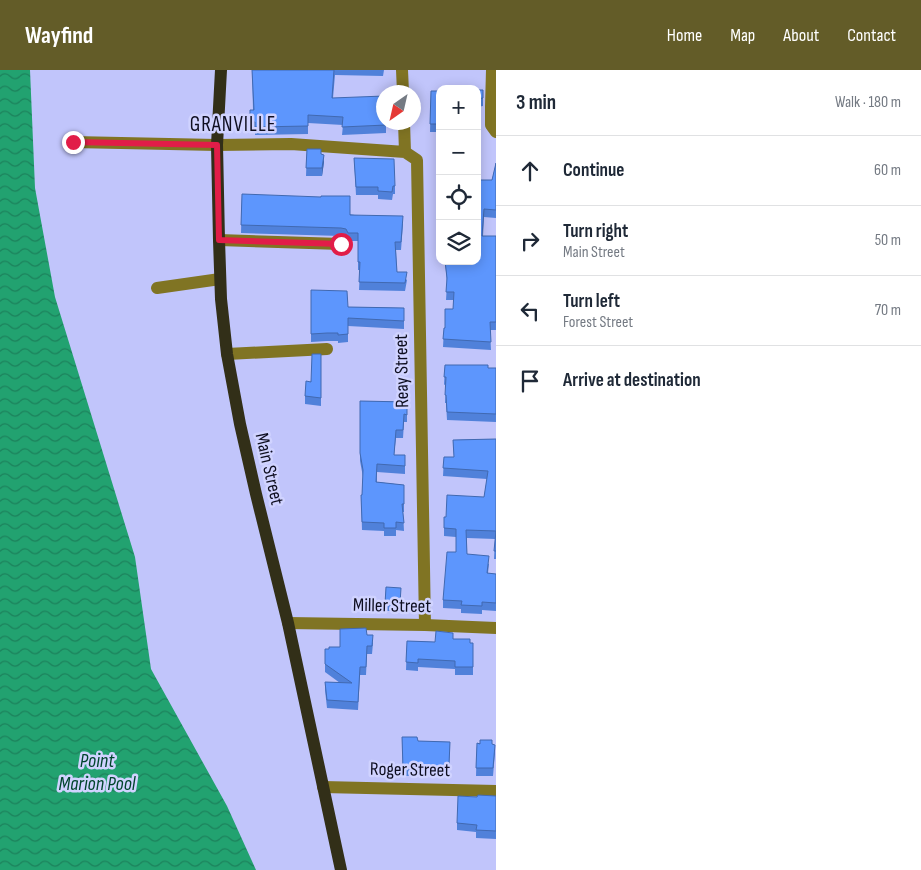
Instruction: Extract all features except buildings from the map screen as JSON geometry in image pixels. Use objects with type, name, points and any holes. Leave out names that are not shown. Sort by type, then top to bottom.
[{"type":"main road","name":"Main Street","points":[[221,70],[217,145],[219,240],[221,299],[227,354],[240,424],[288,623],[341,870]]},
{"type":"street","points":[[402,70],[403,85]]},
{"type":"street","points":[[492,70],[491,125],[496,132]]},
{"type":"street","points":[[73,142],[217,145],[291,144],[405,152],[404,130]]},
{"type":"street","name":"Reay Street","points":[[405,152],[417,160],[425,625]]},
{"type":"street","points":[[219,240],[341,244]]},
{"type":"street","points":[[157,288],[220,279]]},
{"type":"street","points":[[227,354],[327,349]]},
{"type":"street","name":"Miller Street","points":[[288,623],[496,628]]},
{"type":"street","name":"Roger Street","points":[[323,787],[496,791]]},
{"type":"water","name":"Point Marion Pool","points":[[0,70],[30,70],[35,188],[55,297],[135,557],[151,669],[227,806],[256,870],[0,870]]},
{"type":"district","name":"GRANVILLE","points":[[233,124]]},
{"type":"route","points":[[73,142],[217,145],[219,240],[341,244]]}]
